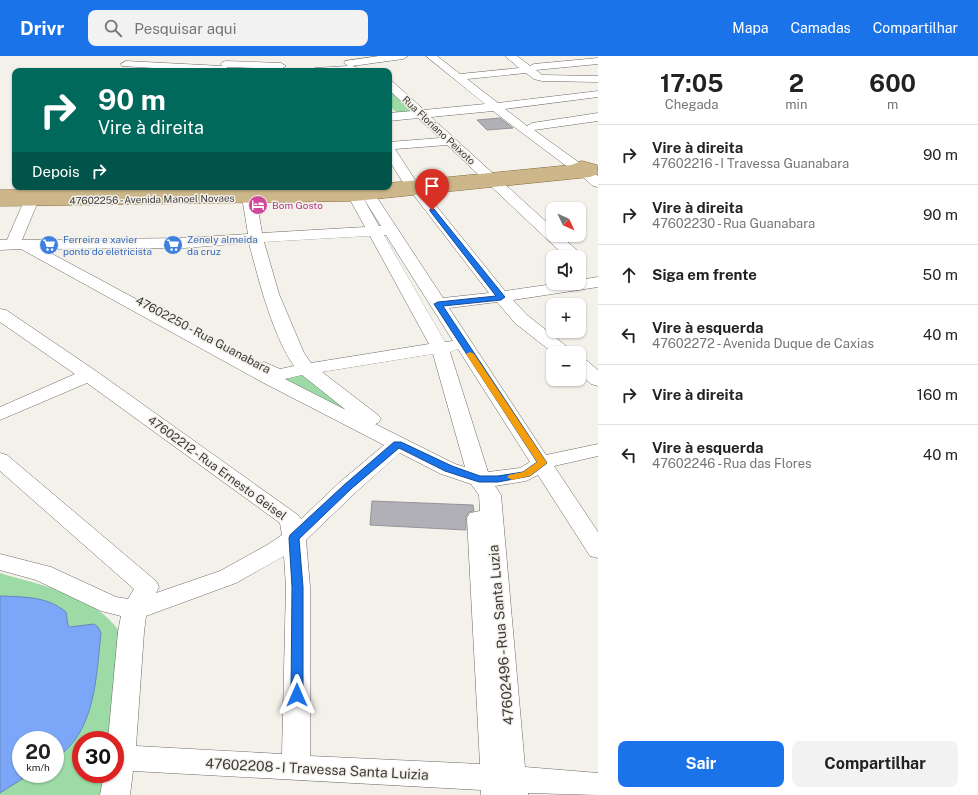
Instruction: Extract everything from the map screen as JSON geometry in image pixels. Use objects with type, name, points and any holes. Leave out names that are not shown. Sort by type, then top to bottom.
[{"type":"main road","name":"47602256 - Avenida Manoel Novaes","points":[[392,189],[589,171]]},
{"type":"main road","name":"47602256 - Avenida Manoel Novaes","points":[[34,194],[377,190]]},
{"type":"main road","points":[[0,195],[34,194]]},
{"type":"main road","points":[[0,201],[34,194]]},
{"type":"street","points":[[174,68],[186,56]]},
{"type":"street","points":[[328,68],[379,58],[403,56]]},
{"type":"street","points":[[431,56],[459,75],[598,69]]},
{"type":"street","points":[[435,56],[494,102],[589,171]]},
{"type":"street","points":[[514,56],[526,72],[542,78],[598,69]]},
{"type":"street","points":[[350,63],[364,68]]},
{"type":"street","points":[[127,64],[164,68]]},
{"type":"street","points":[[186,68],[225,65],[285,66]]},
{"type":"street","points":[[392,114],[421,115],[598,86]]},
{"type":"street","name":"Rua Floriano Peixoto","points":[[392,88],[587,269]]},
{"type":"street","points":[[494,102],[598,94]]},
{"type":"street","points":[[494,102],[532,127],[589,171]]},
{"type":"street","points":[[532,127],[598,117]]},
{"type":"street","points":[[392,146],[449,142]]},
{"type":"street","points":[[392,155],[414,188],[501,297],[521,319],[555,346]]},
{"type":"street","points":[[359,191],[383,231],[440,348],[479,479],[476,492],[504,787]]},
{"type":"street","points":[[249,192],[256,240],[271,294],[294,354],[306,369],[368,418],[479,479]]},
{"type":"street","points":[[12,245],[32,203],[34,194]]},
{"type":"street","points":[[12,245],[184,243],[256,240],[383,231]]},
{"type":"street","points":[[383,231],[438,304],[598,550]]},
{"type":"street","points":[[12,245],[273,376],[398,444],[448,469],[479,479],[498,479],[526,474],[542,463],[559,462],[597,451]]},
{"type":"street","points":[[438,304],[501,297],[587,269]]},
{"type":"street","name":"47602212 - Rua Ernesto Geisel","points":[[0,314],[89,375],[290,520],[294,538],[298,587],[296,768]]},
{"type":"street","name":"47602250 - Rua Guanabara","points":[[273,376],[306,369],[463,343]]},
{"type":"street","points":[[586,370],[598,380]]},
{"type":"street","points":[[0,414],[89,375]]},
{"type":"street","points":[[0,562],[43,573],[110,605],[134,610],[228,577],[259,561],[294,538],[348,487],[398,444]]},
{"type":"street","points":[[0,460],[147,587],[134,610],[124,733]]},
{"type":"street","name":"47602208 - I Travessa Santa Luizia","points":[[124,758],[296,768],[504,787],[598,786]]},
{"type":"street","points":[[115,795],[117,783]]},
{"type":"green space","points":[[392,91],[418,113],[399,115],[392,108]]},
{"type":"green space","points":[[304,373],[359,416],[279,379]]},
{"type":"green space","points":[[0,573],[49,587],[81,600],[109,619],[120,632],[113,731],[72,731],[72,783],[106,783],[104,795],[0,795]]},
{"type":"water","points":[[0,596],[34,598],[51,603],[66,612],[68,625],[70,627],[94,624],[98,627],[101,633],[95,685],[92,702],[86,719],[80,731],[72,731],[72,744],[64,752],[64,731],[12,731],[12,783],[16,783],[0,793]]},
{"type":"building","points":[[500,118],[513,128],[487,130],[477,120]]},
{"type":"building","points":[[372,501],[473,505],[474,511],[469,512],[466,517],[466,530],[370,525]]},
{"type":"slow traffic","points":[[470,354],[542,463],[526,474],[512,477]]},
{"type":"place","name":"Bom Gosto","points":[[258,205]]},
{"type":"place","name":"Ferreira e xavier ponto do eletricista","points":[[49,245]]},
{"type":"place","name":"Zenely almeida da cruz","points":[[173,245]]},
{"type":"route","points":[[297,695],[298,587],[294,538],[348,487],[398,444],[448,469],[479,479],[498,479],[526,474],[542,463],[438,304],[501,297],[432,210]]}]
